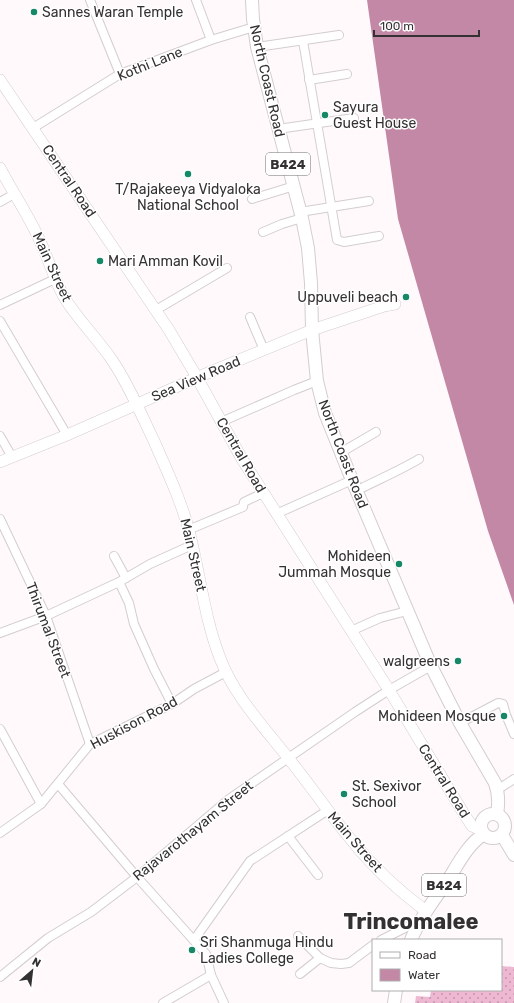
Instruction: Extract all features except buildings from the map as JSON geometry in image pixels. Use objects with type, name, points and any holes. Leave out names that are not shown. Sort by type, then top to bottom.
[{"type":"main road","name":"North Coast Road","points":[[252,0],[257,47],[294,186],[309,255],[312,330],[318,381],[325,413],[340,453],[431,666],[460,722],[490,774],[497,790],[499,802],[497,814]]},
{"type":"main road","name":"Central Road","points":[[0,80],[156,310],[197,378],[242,460],[263,494],[389,690],[464,814],[472,826],[482,832]]},
{"type":"main road","name":"Main Street","points":[[0,168],[40,240],[55,279],[64,297],[78,318],[115,364],[127,384],[176,492],[192,545],[202,594],[215,645],[226,672],[252,712],[354,844],[422,916]]},
{"type":"main road","name":"Sea View Road","points":[[0,462],[67,435],[136,404],[312,330],[384,306],[395,304]]},
{"type":"main road","points":[[492,813],[501,816],[506,827],[502,835],[491,838],[482,832],[481,825],[484,817],[492,813]]},
{"type":"main road","name":"B424","points":[[411,939],[422,916],[482,832]]},
{"type":"main road","points":[[502,835],[514,855]]},
{"type":"main road","points":[[394,1003],[396,991]]},
{"type":"street","points":[[90,0],[120,74]]},
{"type":"street","points":[[196,0],[211,40]]},
{"type":"street","name":"Kothi Lane","points":[[33,128],[120,74],[211,40],[254,26]]},
{"type":"street","points":[[257,47],[339,35]]},
{"type":"street","points":[[302,40],[337,240],[344,242],[380,236]]},
{"type":"street","points":[[310,80],[347,74]]},
{"type":"street","points":[[278,129],[354,118]]},
{"type":"street","points":[[252,199],[294,186]]},
{"type":"street","points":[[0,202],[14,194]]},
{"type":"street","points":[[263,232],[301,215],[331,207],[369,201]]},
{"type":"street","points":[[156,310],[227,268]]},
{"type":"street","points":[[1,303],[55,279]]},
{"type":"street","points":[[250,317],[264,350]]},
{"type":"street","points":[[0,321],[67,435]]},
{"type":"street","points":[[221,422],[318,381]]},
{"type":"street","points":[[340,453],[376,432]]},
{"type":"street","points":[[0,436],[12,457]]},
{"type":"street","points":[[276,514],[405,468],[419,459]]},
{"type":"street","points":[[188,530],[243,507],[244,502],[263,494]]},
{"type":"street","name":"Thirumal Street","points":[[0,519],[46,616],[90,744]]},
{"type":"street","points":[[0,633],[46,616],[122,580],[150,564],[192,545]]},
{"type":"street","points":[[114,556],[134,624],[154,669],[172,704]]},
{"type":"street","points":[[351,631],[380,618],[407,611]]},
{"type":"street","name":"Rajavarothayam Street","points":[[0,976],[48,938],[91,912],[137,877],[229,799],[389,690],[431,666]]},
{"type":"street","name":"Huskison Road","points":[[0,833],[41,804],[90,744],[172,704],[194,689],[226,672]]},
{"type":"street","points":[[460,722],[501,703],[503,704],[514,734]]},
{"type":"street","points":[[0,729],[41,804]]},
{"type":"street","points":[[497,790],[514,779]]},
{"type":"street","points":[[58,784],[137,877],[206,954],[211,975],[224,1003]]},
{"type":"street","points":[[194,940],[250,861],[328,810]]},
{"type":"street","points":[[288,836],[318,875]]},
{"type":"street","points":[[383,939],[422,916]]},
{"type":"street","points":[[298,936],[320,958],[341,964],[349,963],[372,946]]},
{"type":"street","points":[[300,974],[320,958]]},
{"type":"street","points":[[162,1003],[211,975]]},
{"type":"shaded area","points":[[502,966],[514,967],[514,1003],[415,1003],[416,996],[430,997],[431,991],[502,991]]},
{"type":"water","points":[[367,0],[514,0],[514,605],[488,531],[398,219]]},
{"type":"place","name":"Sannes Waran Temple","points":[[34,12]]},
{"type":"place","name":"Sayura Guest House","points":[[325,115]]},
{"type":"place","name":"T/Rajakeeya Vidyaloka National School","points":[[188,174]]},
{"type":"place","name":"Mari Amman Kovil","points":[[100,261]]},
{"type":"place","name":"Uppuveli beach","points":[[406,297]]},
{"type":"place","name":"Mohideen Jummah Mosque","points":[[399,564]]},
{"type":"place","name":"walgreens","points":[[458,661]]},
{"type":"place","name":"Mohideen Mosque","points":[[504,716]]},
{"type":"place","name":"St. Sexivor School","points":[[344,794]]},
{"type":"place","name":"Sri Shanmuga Hindu Ladies College","points":[[192,950]]},
{"type":"district","name":"Trincomalee","points":[[411,921]]}]
